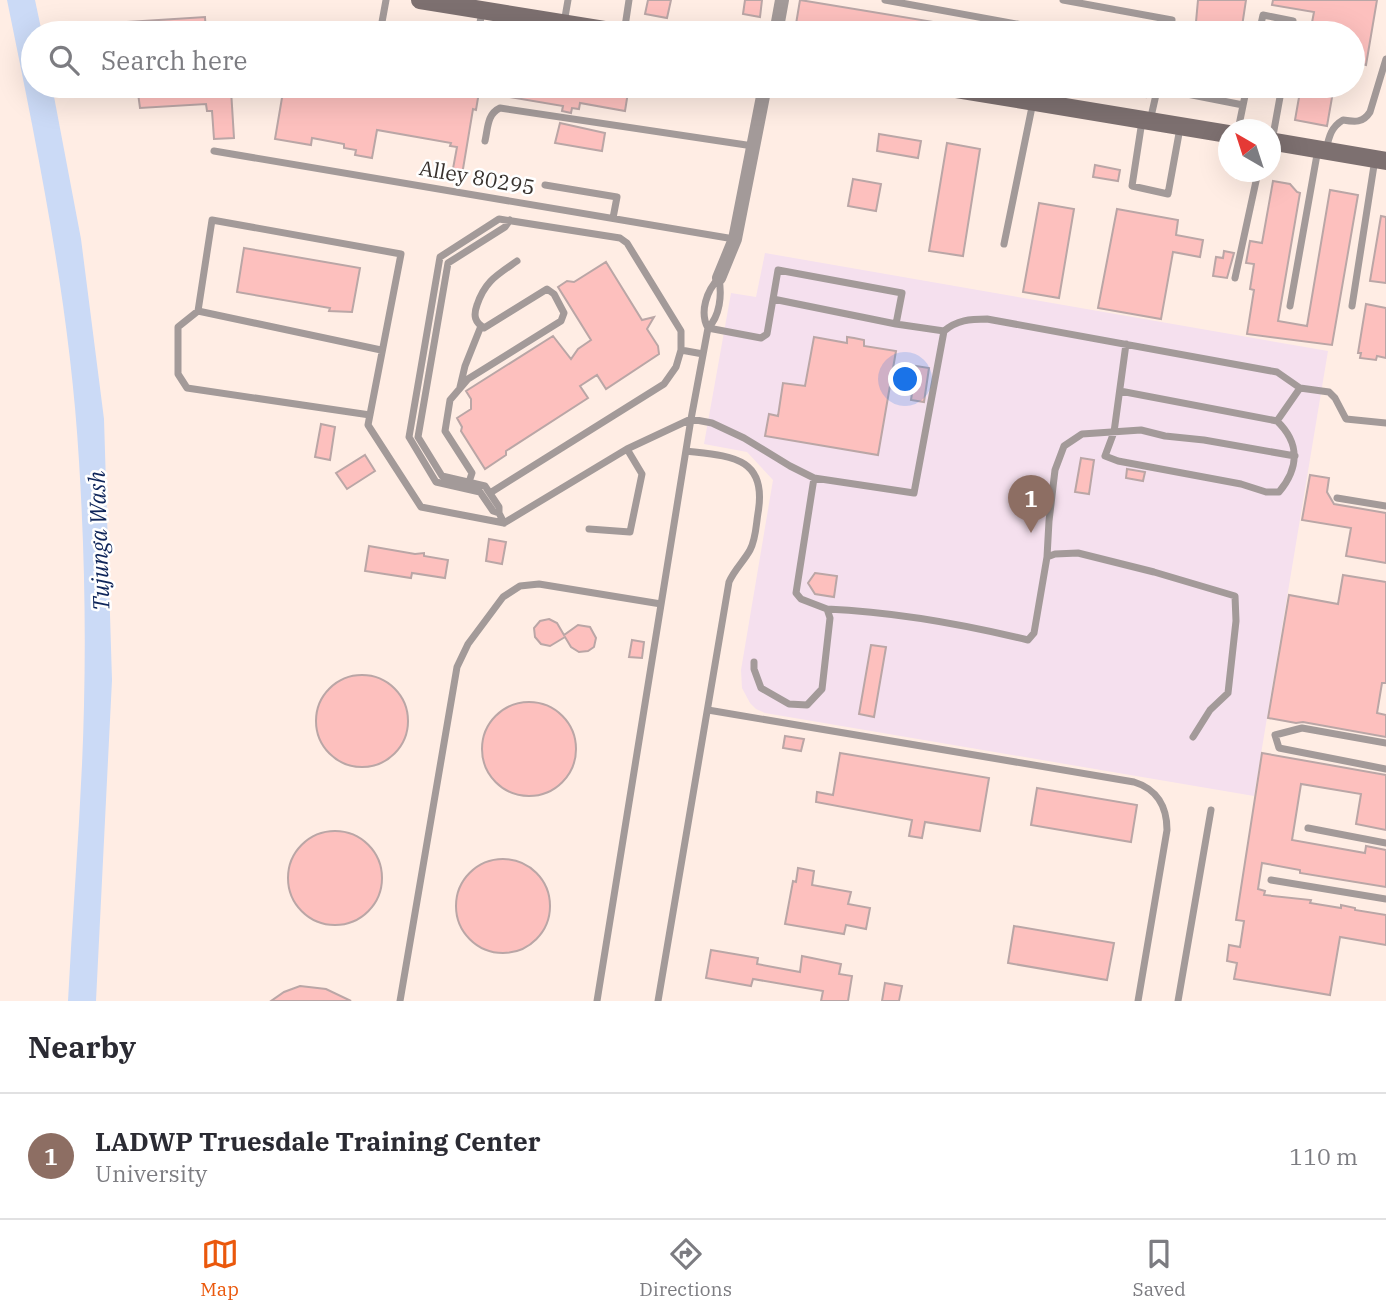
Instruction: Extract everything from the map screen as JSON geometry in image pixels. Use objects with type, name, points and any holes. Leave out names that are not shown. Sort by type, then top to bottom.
[{"type":"main road","points":[[420,0],[550,21]]},
{"type":"main road","points":[[1009,98],[1218,132]]},
{"type":"main road","points":[[1281,143],[1381,160]]},
{"type":"street","points":[[778,21],[782,0]]},
{"type":"street","points":[[719,278],[735,239],[763,98]]},
{"type":"lane","points":[[382,21],[386,0]]},
{"type":"lane","points":[[564,21],[568,0]]},
{"type":"lane","points":[[625,21],[629,0]]},
{"type":"lane","points":[[885,0],[1000,21]]},
{"type":"lane","points":[[1063,0],[1172,21]]},
{"type":"lane","points":[[480,21],[482,11]]},
{"type":"lane","points":[[1262,21],[1263,15],[1293,21]]},
{"type":"lane","points":[[1290,306],[1322,150],[1335,124],[1343,120],[1358,122],[1366,118],[1386,59]]},
{"type":"lane","points":[[1154,98],[1146,121],[1132,186],[1168,194],[1180,126]]},
{"type":"lane","points":[[1207,98],[1243,105]]},
{"type":"lane","points":[[1240,119],[1244,98]]},
{"type":"lane","points":[[1275,119],[1280,98]]},
{"type":"lane","points":[[1004,244],[1033,102]]},
{"type":"lane","points":[[485,141],[490,117],[500,108],[753,146]]},
{"type":"lane","name":"Alley 80295","points":[[214,150],[735,239]]},
{"type":"lane","points":[[1352,306],[1381,160]]},
{"type":"lane","points":[[1235,278],[1256,182]]},
{"type":"lane","points":[[545,185],[617,197],[613,218]]},
{"type":"lane","points":[[490,493],[664,384],[676,367],[681,351],[681,331],[627,243],[620,238],[499,219],[440,257],[409,437],[436,482],[485,486],[499,507],[499,513],[505,523]]},
{"type":"lane","points":[[370,415],[187,387],[178,374],[178,327],[198,311],[212,220],[401,254],[381,350],[370,415],[368,425],[421,507],[505,523],[627,449],[691,419],[712,423],[744,438],[814,478],[914,493],[944,331],[954,323],[971,319],[987,319],[1277,372],[1300,388],[1329,391],[1346,419],[1386,423]]},
{"type":"lane","points":[[468,485],[472,473],[445,431],[450,400],[468,379],[561,321],[564,313],[554,294],[547,289],[485,328],[475,320],[474,313],[482,289],[492,278],[517,261]]},
{"type":"lane","points":[[719,278],[709,289],[703,320],[708,328],[761,338],[766,334],[778,270],[902,293],[896,324]]},
{"type":"lane","points":[[597,1001],[691,419],[708,328],[715,321],[722,292],[719,278]]},
{"type":"lane","points":[[773,299],[944,331]]},
{"type":"lane","points":[[198,311],[381,350]]},
{"type":"lane","points":[[460,388],[465,366],[481,326]]},
{"type":"lane","points":[[1120,391],[1277,421],[1289,432],[1296,452],[1289,480],[1279,492],[1266,492],[1241,484],[1118,461],[1105,456],[1114,432],[1126,344]]},
{"type":"lane","points":[[681,351],[703,354]]},
{"type":"lane","points":[[1277,421],[1300,388]]},
{"type":"lane","points":[[814,478],[796,593],[801,599],[827,609],[871,611],[1028,639],[1034,633],[1047,557],[1051,489],[1064,446],[1082,434],[1141,430],[1295,456]]},
{"type":"lane","points":[[589,529],[630,532],[642,474],[627,449]]},
{"type":"lane","points":[[658,1001],[729,582],[752,545],[760,488],[754,473],[741,461],[728,456],[686,451]]},
{"type":"lane","points":[[468,485],[480,492],[493,511],[499,513]]},
{"type":"lane","points":[[1337,498],[1386,506]]},
{"type":"lane","points":[[1047,557],[1078,553],[1235,596],[1236,621],[1228,693],[1210,710],[1193,737]]},
{"type":"lane","points":[[400,1001],[457,667],[468,644],[506,593],[528,584],[661,604]]},
{"type":"lane","points":[[754,662],[761,688],[789,704],[807,705],[817,696],[825,677],[830,618],[827,609]]},
{"type":"lane","points":[[708,710],[1134,782],[1149,788],[1163,806],[1167,830],[1138,1001]]},
{"type":"lane","points":[[1386,743],[1301,729],[1275,735],[1279,748],[1386,769]]},
{"type":"lane","points":[[1178,1001],[1211,810]]},
{"type":"lane","points":[[1308,828],[1386,843]]},
{"type":"lane","points":[[1271,880],[1386,899]]},
{"type":"shaded area","points":[[765,253],[1328,351],[1254,796],[765,713],[750,703],[742,688],[741,670],[773,480],[747,452],[704,444],[731,293],[756,297]]},
{"type":"water","points":[[7,0],[35,0],[39,21],[21,21],[21,69]]},
{"type":"water","name":"Tujunga Wash","points":[[27,98],[54,98],[81,239],[104,419],[112,680],[96,1001],[68,1001],[85,674],[83,552],[75,403],[68,345]]},
{"type":"building","points":[[648,0],[671,0],[667,18],[645,14]]},
{"type":"building","points":[[745,0],[762,0],[760,17],[743,14]]},
{"type":"building","points":[[800,0],[928,21],[796,21]]},
{"type":"building","points":[[1198,0],[1246,0],[1243,21],[1196,21]]},
{"type":"building","points":[[1273,0],[1377,0],[1366,65],[1365,21],[1312,21],[1314,12],[1272,5]]},
{"type":"building","points":[[205,17],[205,21],[143,21]]},
{"type":"building","points":[[139,98],[232,98],[234,138],[214,139],[212,111],[207,111],[206,104],[140,108]]},
{"type":"building","points":[[282,98],[478,98],[476,110],[473,109],[462,175],[452,174],[457,147],[450,146],[451,143],[377,130],[372,158],[355,155],[356,150],[344,148],[344,144],[312,138],[311,145],[275,139]]},
{"type":"building","points":[[515,98],[627,98],[625,111],[580,103],[579,109],[572,108],[571,113],[562,111],[563,106]]},
{"type":"building","points":[[1299,98],[1332,98],[1327,126],[1295,120]]},
{"type":"building","points":[[560,123],[605,133],[602,151],[555,143]]},
{"type":"building","points":[[879,134],[921,141],[918,158],[877,151]]},
{"type":"building","points":[[947,143],[980,149],[963,256],[929,251]]},
{"type":"building","points":[[1095,165],[1120,170],[1118,181],[1093,177]]},
{"type":"building","points":[[853,179],[881,184],[876,211],[848,206]]},
{"type":"building","points":[[1273,182],[1290,184],[1300,193],[1278,321],[1307,326],[1330,190],[1358,195],[1332,345],[1247,334],[1254,290],[1250,289],[1254,264],[1246,263],[1250,241],[1262,243]]},
{"type":"building","points":[[1039,203],[1074,209],[1059,298],[1023,292]]},
{"type":"building","points":[[1117,209],[1178,220],[1176,235],[1203,240],[1200,257],[1173,252],[1161,319],[1098,308]]},
{"type":"building","points":[[1381,216],[1386,217],[1386,283],[1370,281]]},
{"type":"building","points":[[244,248],[360,268],[352,312],[329,311],[330,308],[237,292]]},
{"type":"building","points":[[1224,251],[1234,253],[1227,278],[1213,276],[1216,257],[1223,258]]},
{"type":"building","points":[[606,262],[642,320],[654,317],[647,329],[658,346],[659,354],[606,389],[597,375],[580,386],[588,398],[506,451],[506,455],[485,469],[461,431],[462,427],[457,418],[471,409],[471,399],[466,391],[553,336],[571,359],[578,349],[591,340],[558,287],[567,281],[574,282]]},
{"type":"building","points":[[1366,304],[1386,308],[1386,358],[1360,358],[1361,353],[1358,353]]},
{"type":"building","points":[[814,337],[847,343],[847,337],[854,338],[864,340],[864,346],[896,351],[878,455],[765,436],[769,414],[778,416],[783,383],[805,386]]},
{"type":"building","points":[[916,366],[929,368],[924,402],[911,400]]},
{"type":"building","points":[[321,424],[335,427],[330,460],[315,457]]},
{"type":"building","points":[[365,455],[375,471],[347,489],[336,473]]},
{"type":"building","points":[[1081,458],[1094,460],[1089,494],[1075,492]]},
{"type":"building","points":[[1127,469],[1145,472],[1143,481],[1126,478]]},
{"type":"building","points":[[1310,475],[1329,478],[1327,492],[1334,504],[1386,513],[1386,563],[1346,556],[1351,528],[1302,520]]},
{"type":"building","points":[[489,539],[506,542],[502,564],[486,561]]},
{"type":"building","points":[[369,546],[415,554],[424,553],[424,556],[448,560],[445,578],[412,573],[411,578],[365,571]]},
{"type":"building","points":[[815,573],[837,576],[834,597],[815,594],[808,583]]},
{"type":"building","points":[[1343,575],[1386,582],[1386,683],[1382,683],[1377,713],[1386,715],[1386,737],[1268,718],[1289,595],[1338,604]]},
{"type":"building","points":[[549,619],[557,623],[564,635],[578,625],[590,627],[596,638],[594,647],[579,652],[571,647],[565,637],[550,646],[541,644],[535,637],[534,628],[540,621]]},
{"type":"building","points":[[632,640],[644,642],[642,658],[629,657]]},
{"type":"building","points":[[871,645],[886,647],[874,717],[859,714]]},
{"type":"building","points":[[353,675],[371,675],[388,682],[401,695],[408,712],[408,730],[401,747],[388,760],[371,767],[353,767],[336,760],[323,747],[316,730],[316,712],[323,695],[336,682]]},
{"type":"building","points":[[529,702],[547,706],[562,716],[572,731],[576,749],[572,767],[562,782],[547,792],[529,796],[511,792],[496,782],[486,767],[482,749],[486,731],[496,716],[511,706]]},
{"type":"building","points":[[785,736],[804,739],[801,751],[783,748]]},
{"type":"building","points":[[840,753],[989,778],[980,831],[925,822],[922,838],[909,836],[912,820],[816,802],[817,792],[833,795]]},
{"type":"building","points":[[1262,753],[1386,775],[1386,830],[1356,824],[1361,794],[1301,784],[1292,840],[1365,853],[1366,846],[1386,850],[1386,887],[1300,873],[1300,870],[1262,863],[1258,889],[1265,891],[1264,895],[1311,900],[1310,903],[1341,908],[1341,905],[1386,915],[1386,945],[1340,937],[1330,995],[1234,979],[1237,963],[1227,961],[1229,945],[1240,947],[1244,921],[1236,920]]},
{"type":"building","points":[[1037,788],[1137,805],[1131,842],[1031,825]]},
{"type":"building","points":[[335,831],[353,835],[368,845],[378,860],[382,878],[378,896],[368,911],[353,921],[335,925],[317,921],[302,911],[292,896],[288,878],[292,860],[302,845],[317,835]]},
{"type":"building","points":[[503,859],[521,863],[536,873],[546,888],[550,906],[546,924],[536,939],[521,949],[503,953],[485,949],[470,939],[460,924],[456,906],[460,888],[470,873],[485,863]]},
{"type":"building","points":[[798,868],[814,871],[812,885],[851,892],[848,904],[870,908],[866,929],[846,925],[844,934],[785,924]]},
{"type":"building","points":[[1014,926],[1114,943],[1107,980],[1008,963]]},
{"type":"building","points":[[711,950],[758,958],[757,964],[800,972],[802,956],[841,964],[839,974],[852,976],[848,1001],[821,1001],[823,991],[753,979],[751,986],[706,978]]},
{"type":"building","points":[[885,983],[902,986],[899,1001],[882,1001]]},
{"type":"building","points":[[300,986],[326,989],[351,1001],[271,1001]]},
{"type":"place","name":"LADWP Truesdale Training Center","points":[[1031,533]]}]
